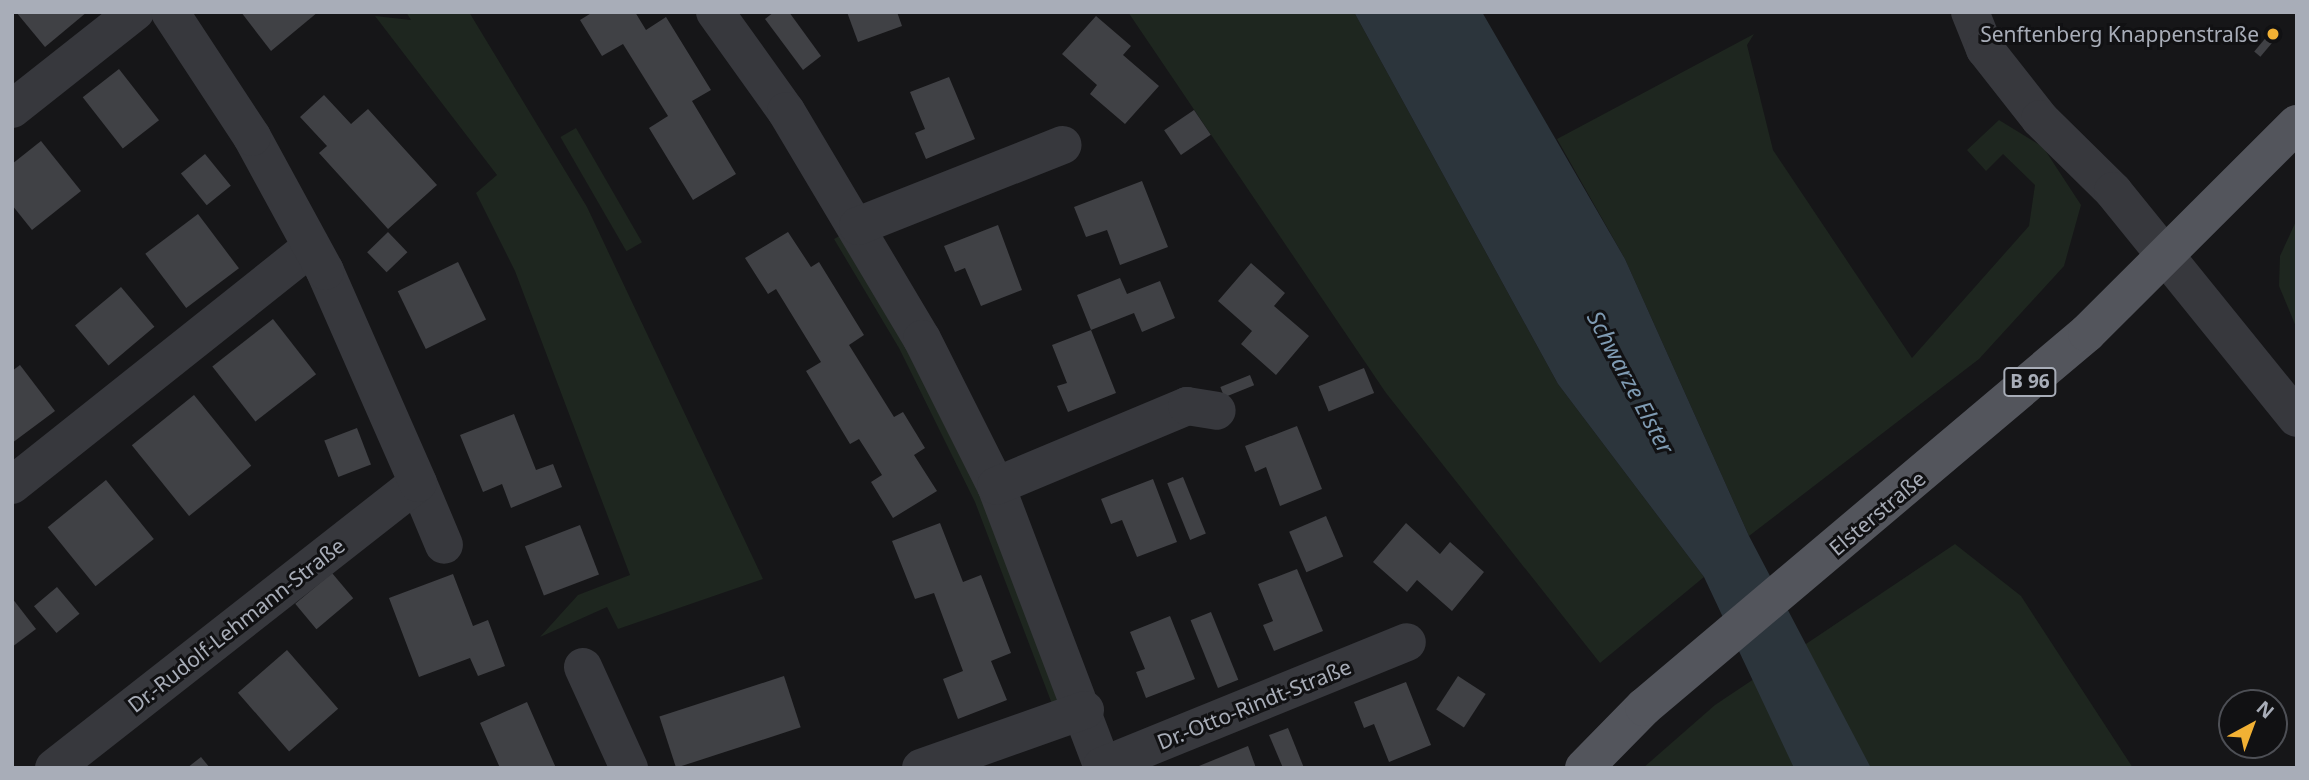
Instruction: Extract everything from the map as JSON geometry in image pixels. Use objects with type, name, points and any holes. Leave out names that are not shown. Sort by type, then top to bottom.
[{"type":"main road","name":"B 96","points":[[2168,257],[2297,124]]},
{"type":"main road","name":"Elsterstraße","points":[[1584,768],[1644,707],[1888,504],[2168,257]]},
{"type":"street","points":[[12,110],[135,12]]},
{"type":"street","points":[[170,12],[252,137],[311,247],[444,545]]},
{"type":"street","name":"Dr.-Otto-Rindt-Straße","points":[[715,12],[858,226],[996,486],[1084,710],[1102,767],[1407,642]]},
{"type":"street","points":[[1970,12],[1985,49],[2040,119],[2168,257],[2297,418]]},
{"type":"street","points":[[858,226],[1063,145]]},
{"type":"street","points":[[12,485],[311,247]]},
{"type":"street","points":[[996,486],[1187,406],[1217,411]]},
{"type":"street","name":"Dr.-Rudolf-Lehmann-Straße","points":[[54,768],[418,483]]},
{"type":"street","points":[[583,667],[629,768]]},
{"type":"street","points":[[921,768],[1084,710]]},
{"type":"shaded area","points":[[406,12],[469,12],[587,207],[763,579],[618,629],[607,607],[540,637],[578,595],[630,575],[515,271],[476,193],[497,175],[375,16],[411,20]]},
{"type":"shaded area","points":[[1128,12],[1354,12],[1558,384],[1704,577],[1600,663],[1386,393]]},
{"type":"shaded area","points":[[1754,34],[1747,45],[1773,150],[1912,358],[2029,226],[2035,185],[2003,154],[1986,171],[1967,150],[1999,120],[2043,147],[2081,205],[2064,266],[1979,359],[1749,536],[1625,259],[1557,139]]},
{"type":"shaded area","points":[[576,128],[642,242],[626,251],[560,137]]},
{"type":"shaded area","points":[[2297,219],[2297,329],[2279,286],[2280,256]]},
{"type":"shaded area","points":[[858,226],[1085,710],[1057,717],[975,502],[899,348],[834,239]]},
{"type":"shaded area","points":[[1955,544],[2021,596],[2133,768],[1643,768],[1715,705]]},
{"type":"water","name":"Schwarze Elster","points":[[1354,12],[1482,12],[1625,259],[1749,536],[1871,768],[1794,768],[1704,577],[1558,384]]},
{"type":"building","points":[[16,12],[87,12],[45,47]]},
{"type":"building","points":[[241,12],[318,12],[271,51]]},
{"type":"building","points":[[593,12],[635,12],[646,30],[666,17],[711,90],[692,101],[736,174],[693,200],[649,128],[668,116],[623,44],[602,56],[580,20]]},
{"type":"building","points":[[774,12],[789,12],[821,56],[803,70],[765,19]]},
{"type":"building","points":[[847,12],[897,12],[902,26],[858,42]]},
{"type":"building","points":[[1096,16],[1131,46],[1123,55],[1159,86],[1125,124],[1090,94],[1097,85],[1062,54]]},
{"type":"building","points":[[2269,34],[2275,39],[2260,57],[2254,52]]},
{"type":"building","points":[[119,69],[159,120],[123,149],[83,97]]},
{"type":"building","points":[[949,77],[975,139],[926,159],[915,133],[925,129],[910,92]]},
{"type":"building","points":[[324,95],[351,124],[368,109],[437,185],[388,229],[319,153],[327,146],[300,117]]},
{"type":"building","points":[[1194,110],[1211,135],[1181,155],[1164,130]]},
{"type":"building","points":[[41,141],[81,191],[32,230],[12,205],[12,164]]},
{"type":"building","points":[[205,154],[231,186],[207,205],[181,174]]},
{"type":"building","points":[[1142,181],[1168,247],[1120,265],[1107,230],[1086,237],[1074,207]]},
{"type":"building","points":[[198,214],[239,268],[186,308],[145,254]]},
{"type":"building","points":[[998,225],[1022,290],[981,306],[965,268],[955,272],[944,246]]},
{"type":"building","points":[[388,232],[407,252],[387,272],[367,252]]},
{"type":"building","points":[[788,232],[811,267],[819,262],[864,335],[849,345],[894,417],[903,412],[925,448],[914,455],[937,491],[893,518],[871,482],[882,475],[859,439],[850,444],[806,371],[821,362],[776,289],[768,294],[745,258]]},
{"type":"building","points":[[458,262],[486,320],[426,349],[398,291]]},
{"type":"building","points":[[1251,263],[1285,293],[1274,306],[1309,336],[1276,375],[1241,344],[1252,331],[1218,301]]},
{"type":"building","points":[[1120,278],[1127,294],[1160,281],[1175,318],[1142,332],[1134,313],[1091,330],[1077,295]]},
{"type":"building","points":[[121,287],[154,327],[108,365],[75,326]]},
{"type":"building","points":[[273,319],[316,374],[255,422],[212,366]]},
{"type":"building","points":[[1091,330],[1116,393],[1068,412],[1057,386],[1067,383],[1052,345]]},
{"type":"building","points":[[20,365],[55,411],[12,443],[12,371]]},
{"type":"building","points":[[1364,368],[1374,393],[1329,411],[1319,386]]},
{"type":"building","points":[[1250,375],[1254,385],[1224,397],[1220,387]]},
{"type":"building","points":[[194,395],[251,466],[189,516],[132,445]]},
{"type":"building","points":[[514,414],[536,470],[553,464],[562,487],[511,508],[502,484],[483,492],[460,435]]},
{"type":"building","points":[[1297,426],[1322,489],[1280,506],[1266,467],[1255,472],[1245,446]]},
{"type":"building","points":[[357,428],[371,464],[338,477],[324,441]]},
{"type":"building","points":[[1183,477],[1206,534],[1190,540],[1167,483]]},
{"type":"building","points":[[1153,479],[1177,542],[1137,557],[1122,520],[1111,524],[1101,499]]},
{"type":"building","points":[[106,480],[154,539],[96,586],[48,527]]},
{"type":"building","points":[[1326,516],[1343,557],[1306,572],[1289,532]]},
{"type":"building","points":[[940,523],[963,582],[981,575],[1011,653],[991,661],[1007,700],[958,719],[943,679],[963,671],[934,593],[915,599],[892,541]]},
{"type":"building","points":[[1406,523],[1440,554],[1450,542],[1484,572],[1452,611],[1417,580],[1407,592],[1373,562]]},
{"type":"building","points":[[580,525],[599,574],[544,596],[525,546]]},
{"type":"building","points":[[1297,569],[1323,631],[1274,651],[1263,625],[1273,621],[1258,584]]},
{"type":"building","points":[[332,573],[353,598],[316,629],[295,604]]},
{"type":"building","points":[[453,574],[473,626],[488,620],[505,666],[478,676],[470,658],[419,677],[389,598]]},
{"type":"building","points":[[57,587],[79,614],[57,633],[34,606]]},
{"type":"building","points":[[12,598],[36,629],[12,647]]},
{"type":"building","points":[[1211,612],[1238,680],[1218,688],[1191,620]]},
{"type":"building","points":[[1170,616],[1195,679],[1146,698],[1136,672],[1145,669],[1130,632]]},
{"type":"building","points":[[287,650],[338,709],[289,752],[238,693]]},
{"type":"building","points":[[784,676],[801,727],[676,768],[659,716]]},
{"type":"building","points":[[1458,676],[1486,694],[1464,728],[1436,710]]},
{"type":"building","points":[[1406,682],[1431,745],[1389,762],[1374,724],[1364,728],[1354,702]]},
{"type":"building","points":[[527,702],[556,768],[500,768],[480,723]]},
{"type":"building","points":[[1288,728],[1304,768],[1283,768],[1269,735]]},
{"type":"building","points":[[1248,746],[1256,768],[1194,768]]},
{"type":"building","points":[[201,757],[210,768],[187,768]]},
{"type":"place","name":"Senftenberg Knappenstraße","points":[[2273,34]]}]
